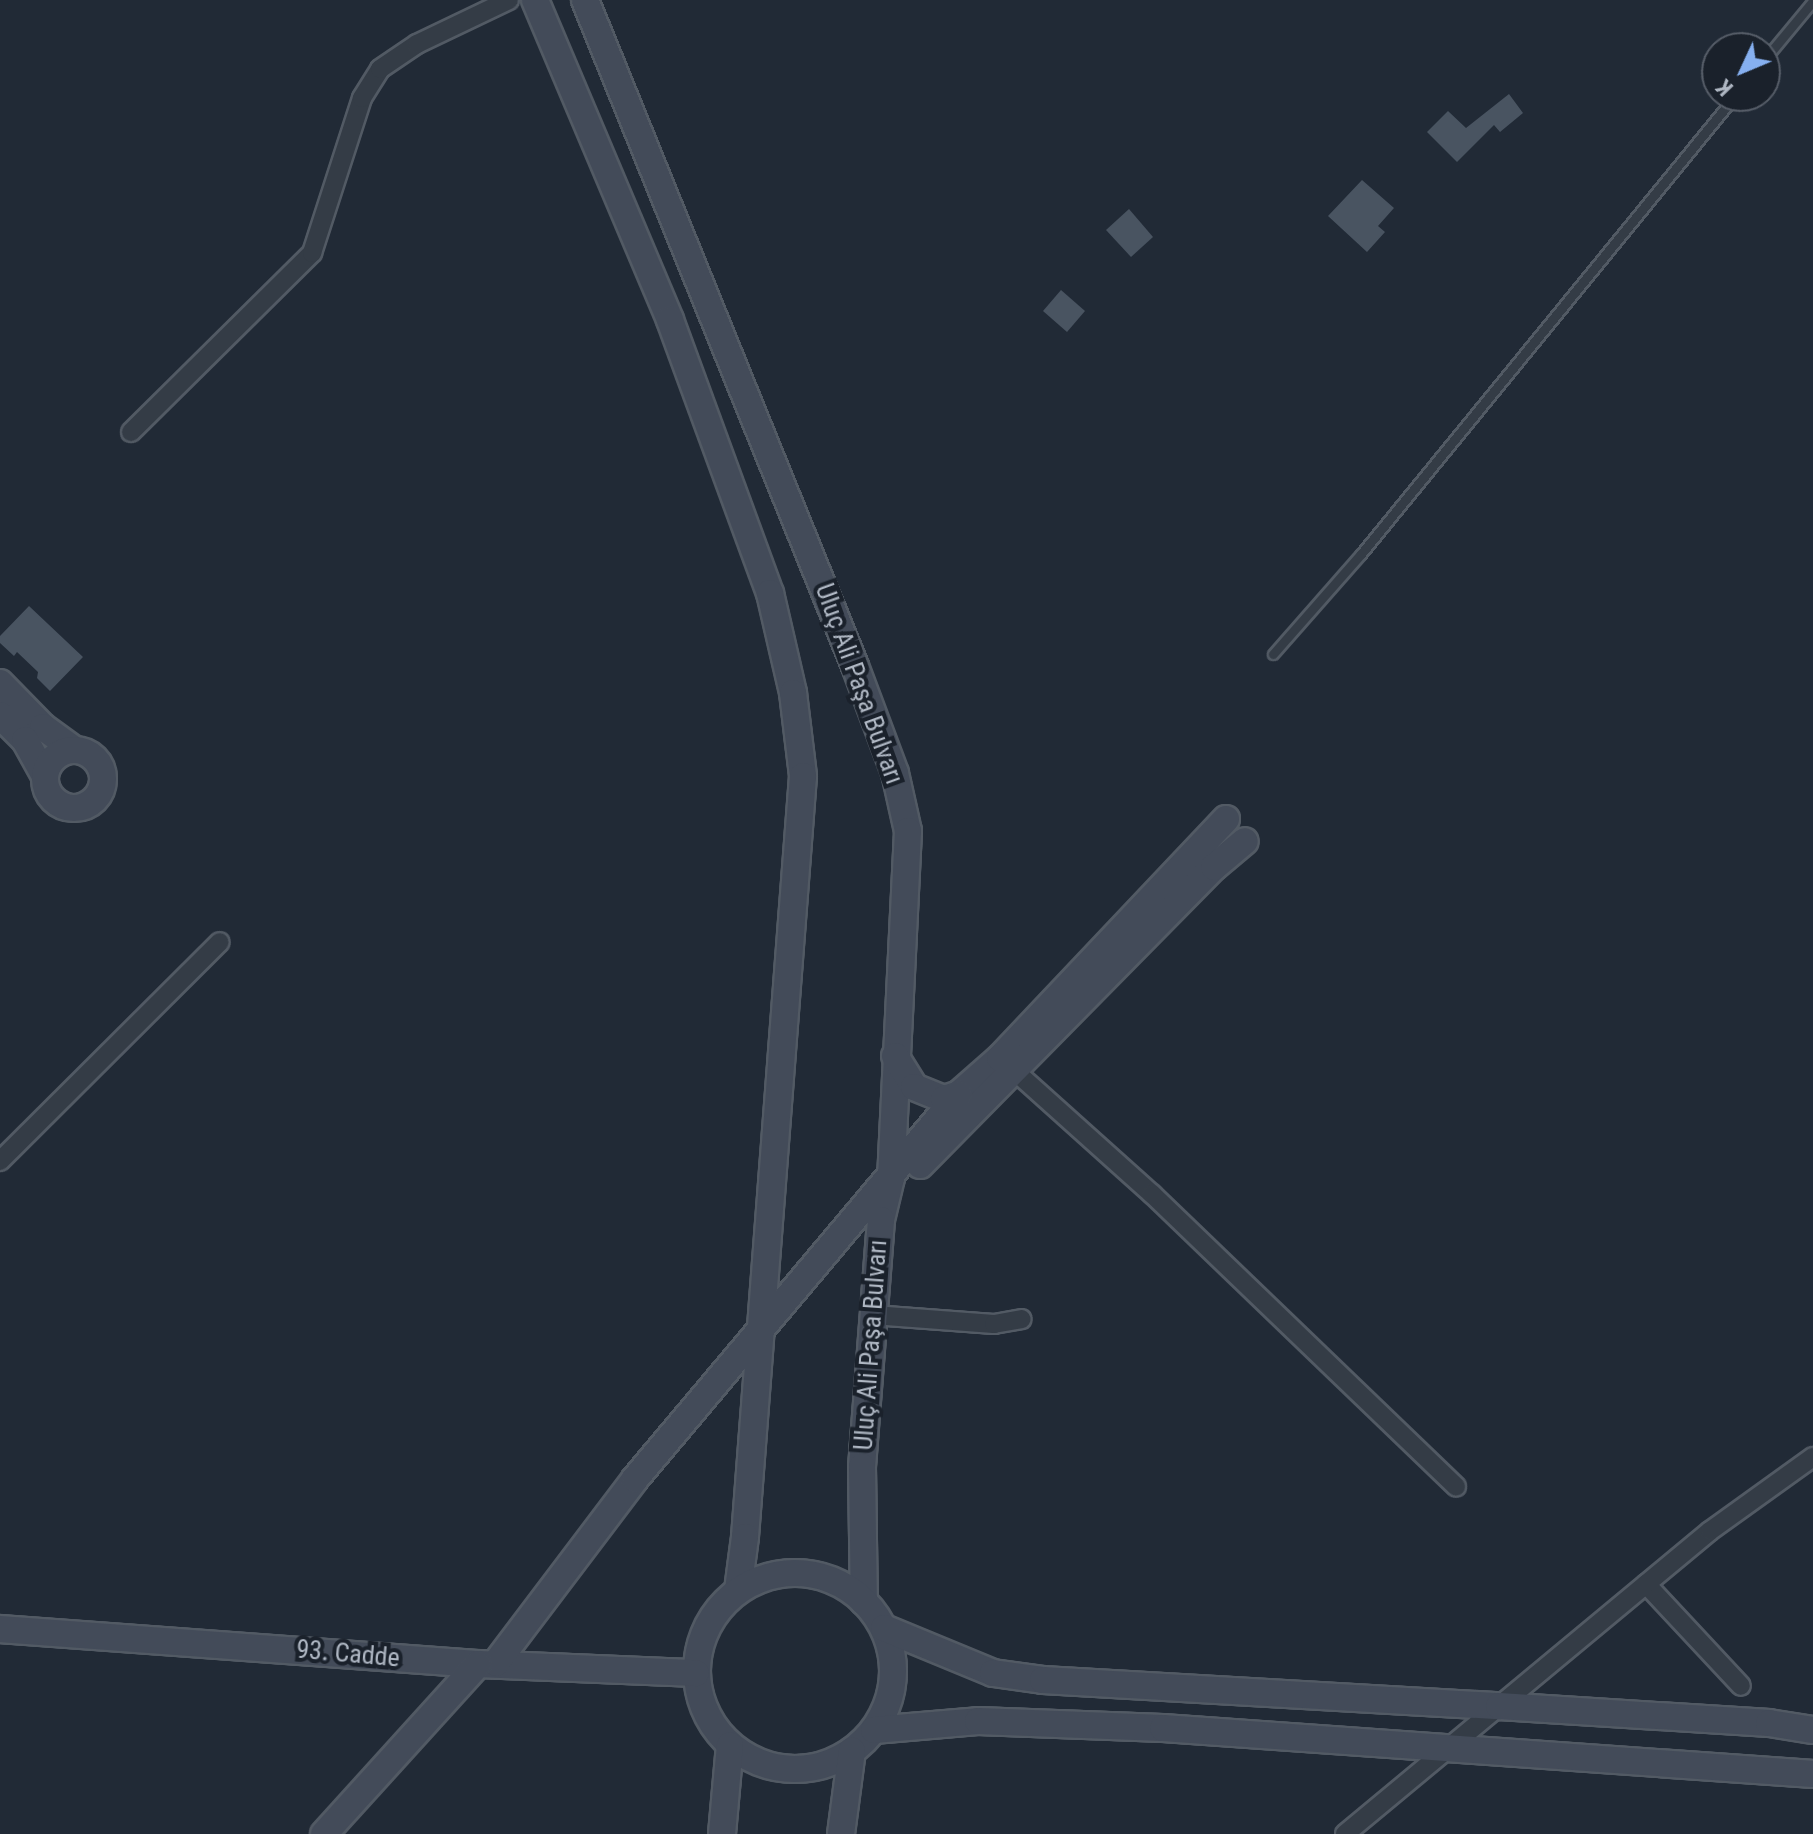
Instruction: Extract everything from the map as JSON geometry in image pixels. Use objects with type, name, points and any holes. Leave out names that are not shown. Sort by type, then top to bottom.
[{"type":"street","points":[[131,432],[312,253],[362,98],[380,69],[417,44],[509,0]]},
{"type":"street","name":"Uluç Ali Paşa Bulvarı","points":[[535,0],[670,320],[770,593],[789,666],[803,776],[745,1537],[738,1590]]},
{"type":"street","name":"Uluç Ali Paşa Bulvarı","points":[[585,0],[855,666],[895,773],[908,831],[891,1178],[881,1220],[862,1467],[864,1602]]},
{"type":"street","points":[[0,683],[43,727],[73,749],[90,754],[102,768],[103,786],[92,803],[83,807],[64,806],[49,795],[45,776],[25,740],[0,715]]},
{"type":"street","points":[[45,776],[51,760],[73,749]]},
{"type":"street","points":[[881,1220],[917,1169],[1226,819]]},
{"type":"street","points":[[895,1055],[914,1087],[944,1099],[959,1094],[1008,1064],[1245,841]]},
{"type":"street","points":[[0,1161],[220,942]]},
{"type":"street","points":[[1008,1064],[1187,1227],[1456,1487]]},
{"type":"street","points":[[324,1834],[487,1663],[635,1479],[959,1094]]},
{"type":"street","points":[[873,1315],[994,1324],[1022,1319]]},
{"type":"street","points":[[1345,1834],[1646,1584],[1809,1465]]},
{"type":"street","points":[[812,1574],[841,1584],[864,1602],[884,1628],[894,1673],[888,1703],[874,1730],[852,1751],[824,1765],[791,1770],[758,1763],[730,1745],[706,1712],[696,1673],[707,1626],[738,1590],[766,1576],[812,1574]]},
{"type":"street","points":[[1646,1584],[1741,1686]]},
{"type":"street","points":[[884,1628],[993,1673],[1043,1680],[1769,1723],[1813,1730]]},
{"type":"street","name":"93. Cadde","points":[[0,1629],[487,1663],[696,1673]]},
{"type":"street","points":[[874,1730],[978,1721],[1163,1728],[1813,1774]]},
{"type":"street","points":[[722,1834],[730,1745]]},
{"type":"street","points":[[841,1834],[852,1751]]},
{"type":"lane","points":[[1781,40],[1813,1]]},
{"type":"lane","points":[[1273,654],[1371,542],[1722,112]]},
{"type":"building","points":[[1509,94],[1523,113],[1500,132],[1494,125],[1457,162],[1427,132],[1448,111],[1466,128]]},
{"type":"building","points":[[1362,180],[1394,208],[1378,226],[1385,232],[1367,252],[1328,216]]},
{"type":"building","points":[[1129,209],[1153,237],[1131,257],[1106,230]]},
{"type":"building","points":[[1061,290],[1085,311],[1067,332],[1043,311]]},
{"type":"building","points":[[29,606],[83,657],[50,691],[37,678],[38,672],[17,652],[14,656],[0,643],[0,636]]}]
